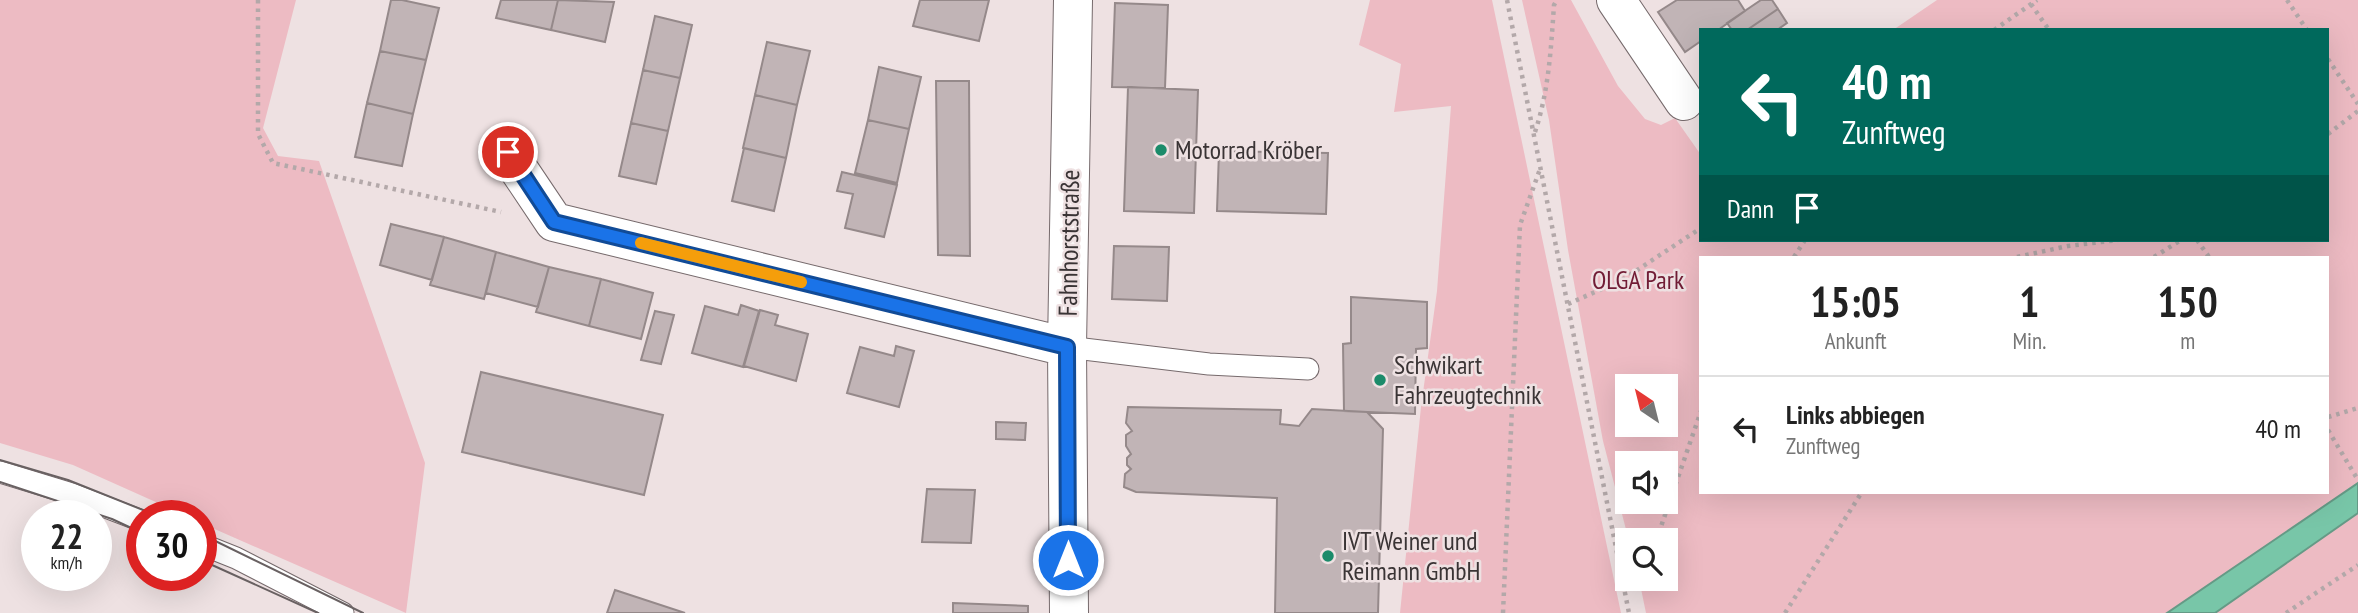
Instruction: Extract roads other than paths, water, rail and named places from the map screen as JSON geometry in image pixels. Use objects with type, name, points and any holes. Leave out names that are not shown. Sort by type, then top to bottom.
[{"type":"street","name":"Fahnhorststraße","points":[[1069,613],[1067,347],[1073,0]]},
{"type":"street","points":[[1616,0],[1684,101]]},
{"type":"street","points":[[508,152],[554,222],[1067,347]]},
{"type":"lane","points":[[1067,347],[1209,364],[1308,369]]},
{"type":"lane","points":[[0,472],[72,494],[126,515]]},
{"type":"lane","points":[[217,550],[343,613]]},
{"type":"tram line","points":[[0,460],[68,480],[126,503]]},
{"type":"tram line","points":[[0,482],[126,526]]},
{"type":"tram line","points":[[217,542],[363,613]]},
{"type":"tram line","points":[[217,567],[318,613]]},
{"type":"place","name":"Motorrad Kröber","points":[[1161,150]]},
{"type":"place","name":"Schwikart Fahrzeugtechnik","points":[[1380,380]]},
{"type":"place","name":"IVT Weiner und Reimann GmbH","points":[[1328,556]]},
{"type":"park label","name":"OLGA Park","points":[[1638,280]]}]
